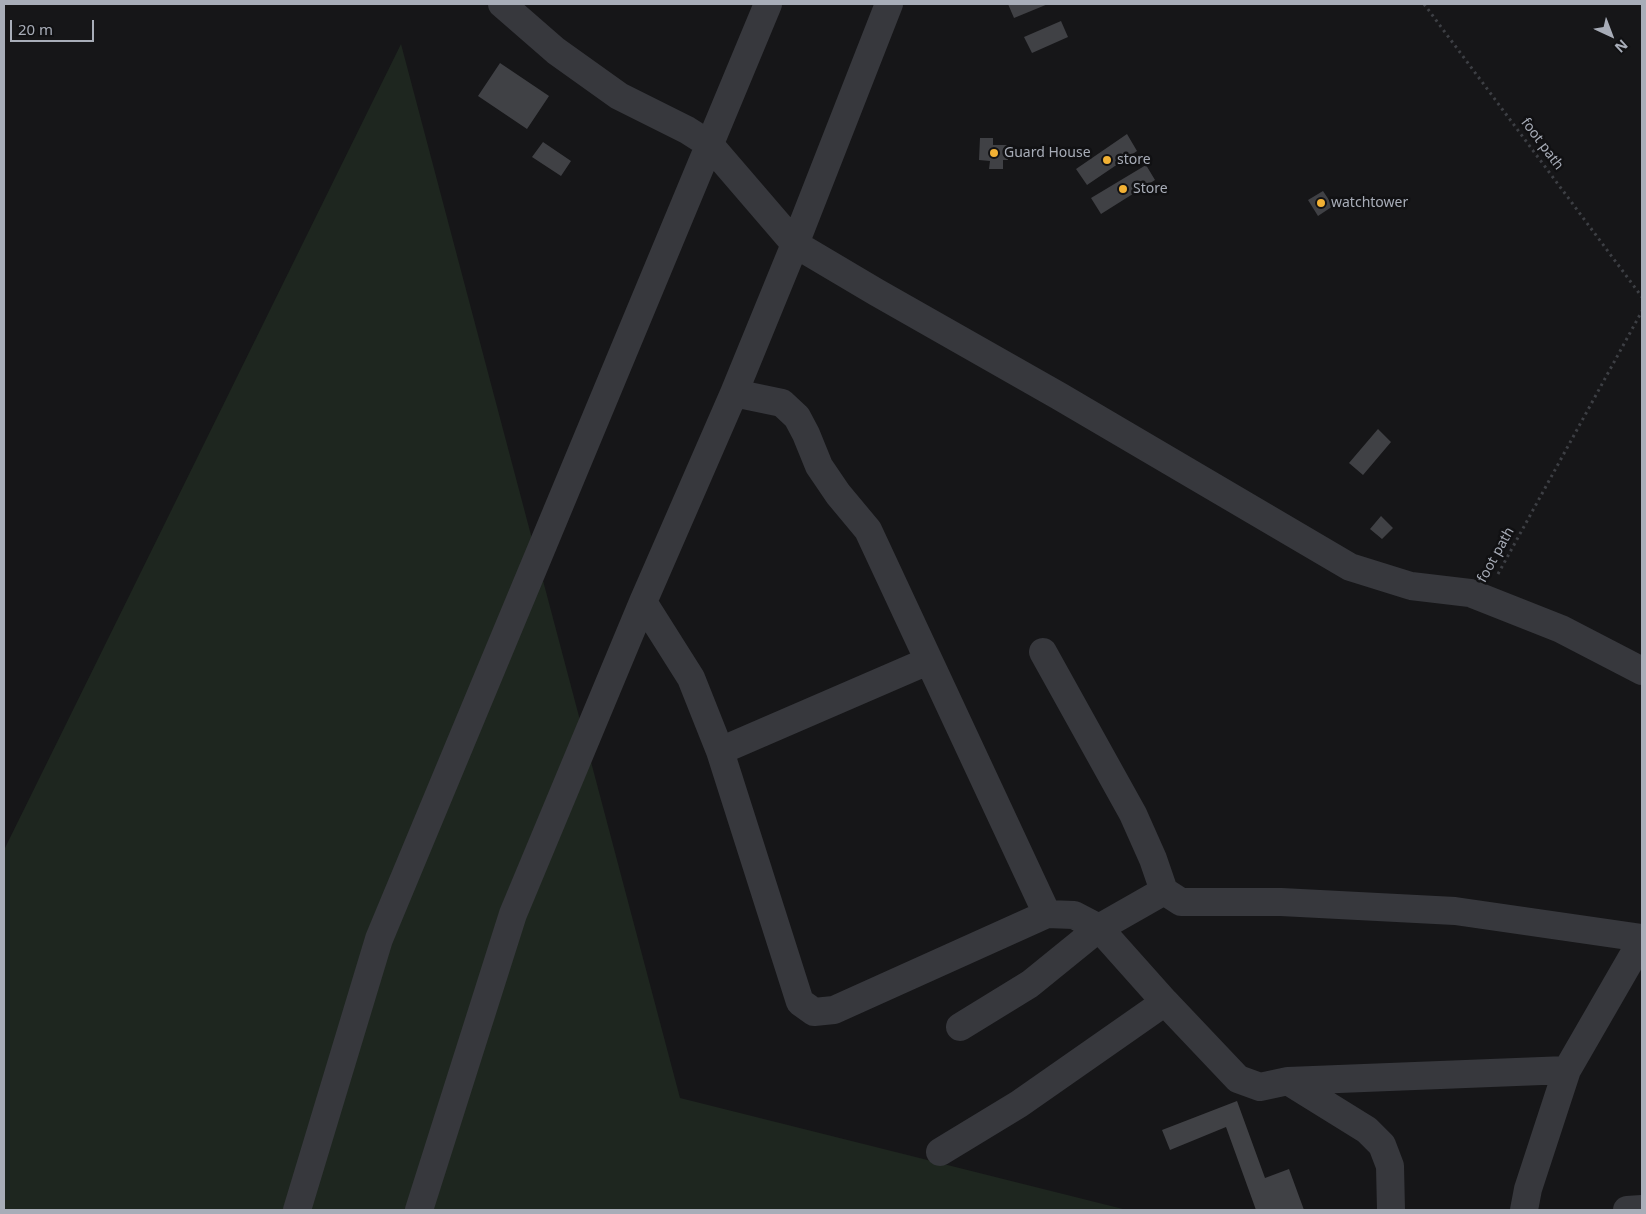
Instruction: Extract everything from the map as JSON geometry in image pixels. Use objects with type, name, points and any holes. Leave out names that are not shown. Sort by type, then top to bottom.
[{"type":"street","points":[[502,4],[556,52],[619,96],[687,130],[709,144],[795,244],[1350,568],[1411,586],[1470,593],[1561,629],[1642,671]]},
{"type":"street","points":[[297,1210],[379,939],[768,4]]},
{"type":"street","points":[[419,1210],[513,914],[643,602],[734,393],[795,244],[889,4]]},
{"type":"street","points":[[734,393],[782,403],[797,417],[819,466],[838,494],[868,530],[1046,914]]},
{"type":"street","points":[[643,602],[691,678],[720,752],[800,1002],[814,1012],[834,1010],[1046,914],[1074,915],[1099,928],[1238,1079],[1260,1087],[1288,1081],[1568,1070]]},
{"type":"street","points":[[1043,652],[1133,814],[1154,859],[1164,891],[1181,902],[1281,902],[1455,911],[1642,939],[1568,1070],[1528,1190],[1524,1210]]},
{"type":"street","points":[[720,752],[928,661]]},
{"type":"street","points":[[960,1027],[1030,984],[1099,928],[1164,891]]},
{"type":"street","points":[[940,1152],[1019,1104],[1166,1002]]},
{"type":"street","points":[[1288,1081],[1367,1130],[1382,1145],[1390,1166],[1391,1210]]},
{"type":"street","points":[[1627,1210],[1642,1209]]},
{"type":"path","name":"foot path","points":[[1424,4],[1642,297]]},
{"type":"path","name":"foot path","points":[[1485,599],[1642,311]]},
{"type":"shaded area","points":[[401,44],[680,1098],[1127,1210],[4,1210],[4,850]]},
{"type":"building","points":[[1008,4],[1048,4],[1014,18]]},
{"type":"building","points":[[1061,21],[1068,37],[1032,53],[1024,37]]},
{"type":"building","points":[[500,63],[549,96],[527,129],[478,96]]},
{"type":"building","name":"store","points":[[1127,134],[1137,151],[1087,185],[1076,169]]},
{"type":"building","name":"Guard House","points":[[980,138],[993,138],[993,145],[1009,145],[1008,160],[1003,160],[1003,169],[989,169],[990,161],[979,160]]},
{"type":"building","points":[[543,142],[571,161],[561,176],[532,157]]},
{"type":"building","name":"Store","points":[[1146,165],[1155,180],[1101,214],[1091,198]]},
{"type":"building","name":"watchtower","points":[[1323,191],[1333,206],[1318,216],[1308,200]]},
{"type":"building","points":[[1378,429],[1391,442],[1363,475],[1349,463]]},
{"type":"building","points":[[1381,516],[1393,528],[1382,539],[1370,529]]},
{"type":"building","points":[[1237,1101],[1265,1178],[1289,1169],[1304,1210],[1256,1210],[1226,1127],[1170,1150],[1162,1130]]},
{"type":"place","name":"Guard House","points":[[994,153]]},
{"type":"place","name":"store","points":[[1107,160]]},
{"type":"place","name":"Store","points":[[1123,189]]},
{"type":"place","name":"watchtower","points":[[1321,203]]}]
